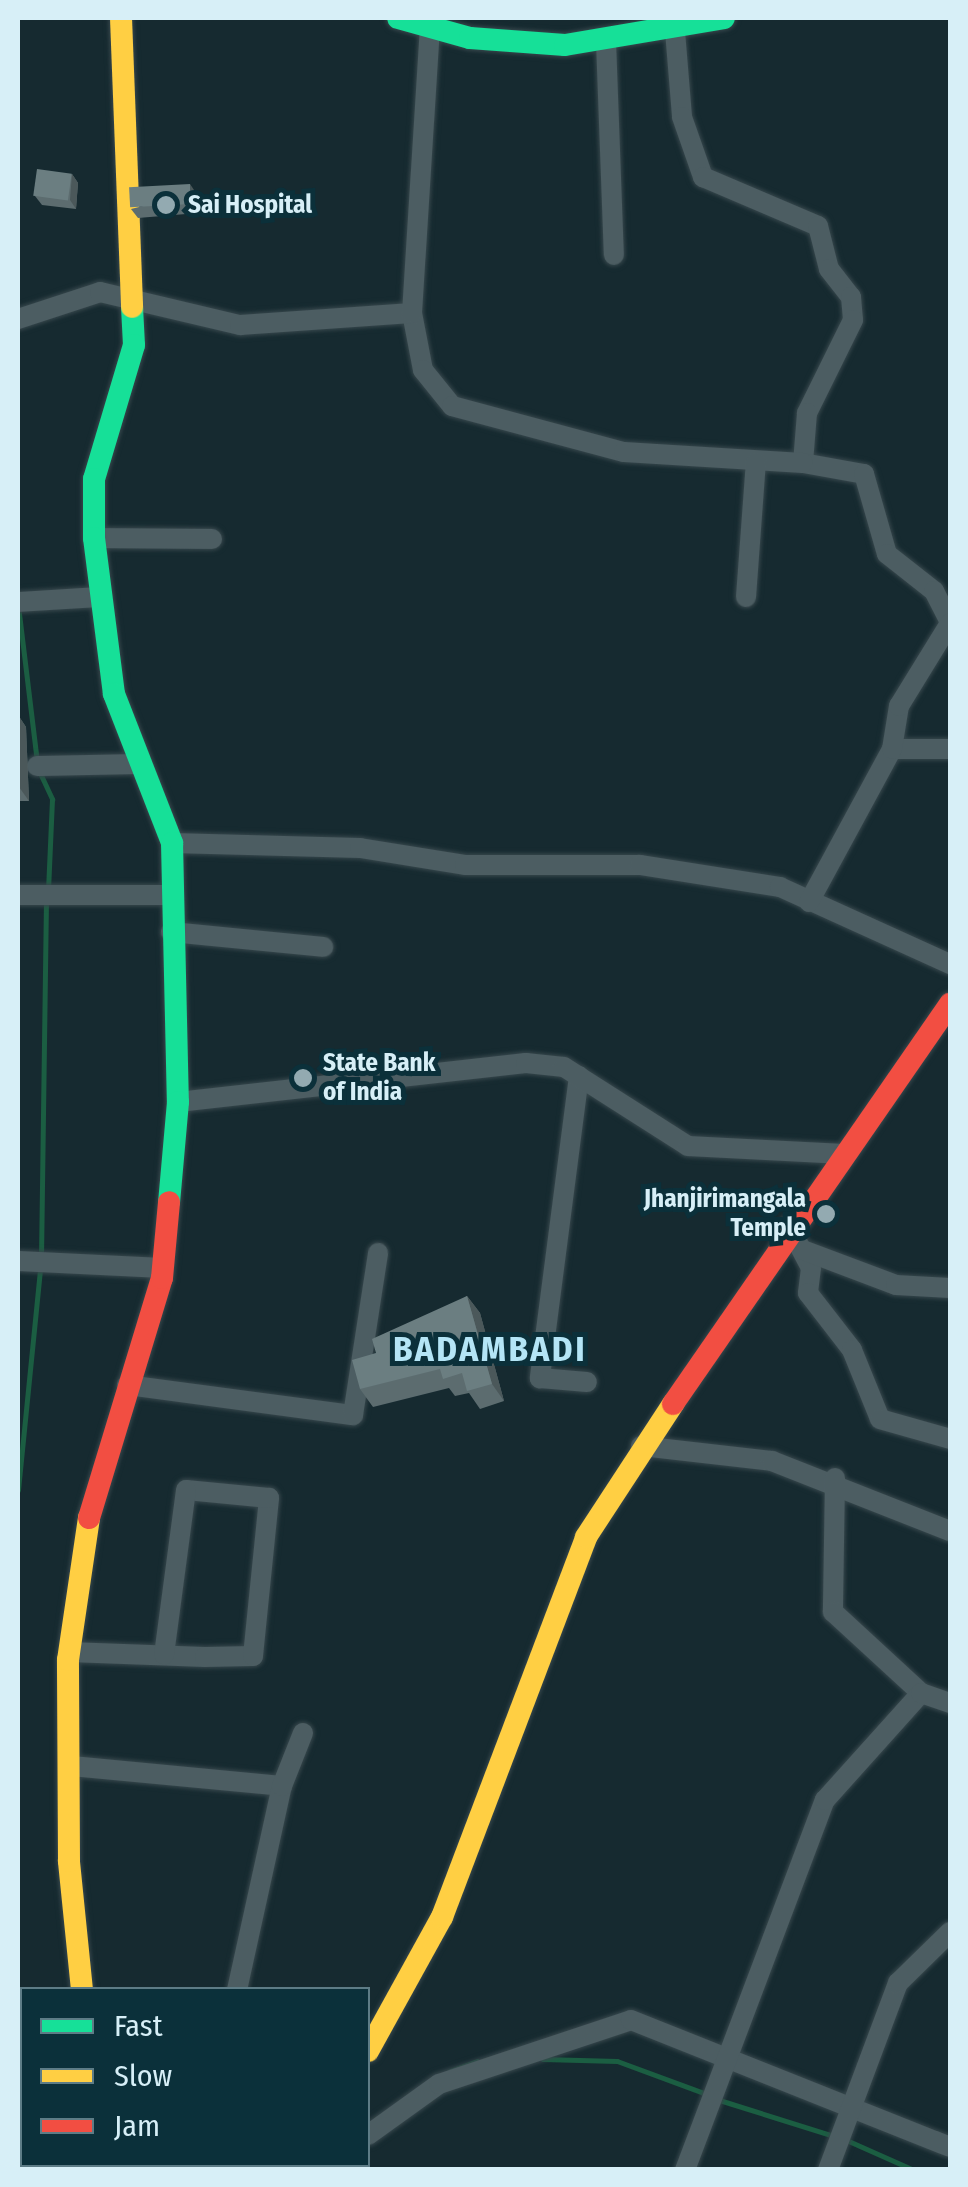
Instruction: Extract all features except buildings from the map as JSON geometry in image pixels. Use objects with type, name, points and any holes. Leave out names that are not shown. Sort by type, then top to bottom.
[{"type":"street","points":[[82,1987],[70,1766],[69,1652],[94,1486],[163,1268],[178,1102],[170,894],[172,843],[114,694],[98,597],[94,538],[94,479],[134,344],[121,18]]},
{"type":"street","points":[[398,18],[430,29],[522,45],[606,41],[676,31],[724,18]]},
{"type":"street","points":[[430,29],[412,314],[423,370],[452,406],[593,446],[803,463],[864,474],[887,554],[934,590],[950,623],[900,706],[892,749],[809,902]]},
{"type":"street","points":[[676,31],[682,116],[703,177],[818,226],[829,268],[851,297],[853,320],[807,412],[803,463]]},
{"type":"street","points":[[606,41],[614,256]]},
{"type":"street","points":[[18,319],[75,296],[130,294],[152,310],[228,324],[412,314]]},
{"type":"street","points":[[746,597],[756,462]]},
{"type":"street","points":[[94,538],[212,539]]},
{"type":"street","points":[[18,602],[98,597]]},
{"type":"street","points":[[892,749],[950,749]]},
{"type":"street","points":[[37,766],[142,764]]},
{"type":"street","points":[[172,843],[360,848],[465,865],[640,865],[780,888],[950,964]]},
{"type":"street","points":[[18,895],[170,894]]},
{"type":"street","points":[[171,932],[322,947]]},
{"type":"street","points":[[370,2048],[413,1982],[586,1537],[640,1446],[789,1226],[950,1004]]},
{"type":"street","points":[[178,1102],[476,1064],[579,1076],[688,1146],[844,1154]]},
{"type":"street","points":[[579,1076],[540,1378],[587,1382]]},
{"type":"street","points":[[789,1226],[803,1250],[808,1292],[852,1350],[880,1419],[950,1439]]},
{"type":"street","points":[[803,1250],[896,1286],[950,1288]]},
{"type":"street","points":[[127,1385],[353,1414],[378,1253]]},
{"type":"street","points":[[18,1261],[163,1268]]},
{"type":"street","points":[[640,1446],[750,1456],[835,1478],[911,1521],[950,1530]]},
{"type":"street","points":[[835,1478],[832,1612],[921,1693],[950,1703]]},
{"type":"street","points":[[69,1652],[164,1655],[252,1656],[269,1498],[186,1490],[164,1655]]},
{"type":"street","points":[[684,2170],[824,1800],[921,1693]]},
{"type":"street","points":[[238,1987],[282,1786],[303,1732]]},
{"type":"street","points":[[70,1766],[282,1786]]},
{"type":"street","points":[[828,2170],[898,1984],[950,1932]]},
{"type":"street","points":[[370,2134],[438,2084],[631,2020],[950,2148]]},
{"type":"waterway","points":[[18,605],[37,763]]},
{"type":"waterway","points":[[40,773],[52,799],[48,889]]},
{"type":"waterway","points":[[41,1258],[46,900]]},
{"type":"waterway","points":[[18,1490],[40,1269]]},
{"type":"waterway","points":[[543,2059],[617,2061],[706,2094]]},
{"type":"waterway","points":[[450,2071],[477,2061]]},
{"type":"waterway","points":[[716,2099],[833,2136]]},
{"type":"waterway","points":[[844,2139],[914,2170]]},
{"type":"traffic: fast","points":[[398,18],[470,38],[565,45],[724,18]]},
{"type":"traffic: fast","points":[[132,307],[134,345],[94,479],[94,538],[114,694],[172,843],[178,1102],[169,1202]]},
{"type":"traffic: slow","points":[[121,18],[132,307]]},
{"type":"traffic: slow","points":[[370,2047],[442,1917],[586,1537],[673,1404]]},
{"type":"traffic: slow","points":[[82,1987],[69,1861],[68,1660],[89,1518]]},
{"type":"traffic: slow","points":[[32,2167],[37,2170]]},
{"type":"traffic: jam","points":[[673,1404],[950,1004]]},
{"type":"traffic: jam","points":[[89,1518],[162,1278],[169,1202]]},
{"type":"traffic: jam","points":[[84,2167],[89,2170]]},
{"type":"place","name":"Sai Hospital","points":[[166,205]]},
{"type":"place","name":"State Bank of India","points":[[303,1078]]},
{"type":"place","name":"Jhanjirimangala Temple","points":[[826,1214]]},
{"type":"district","name":"BADAMBADI","points":[[490,1349]]}]
